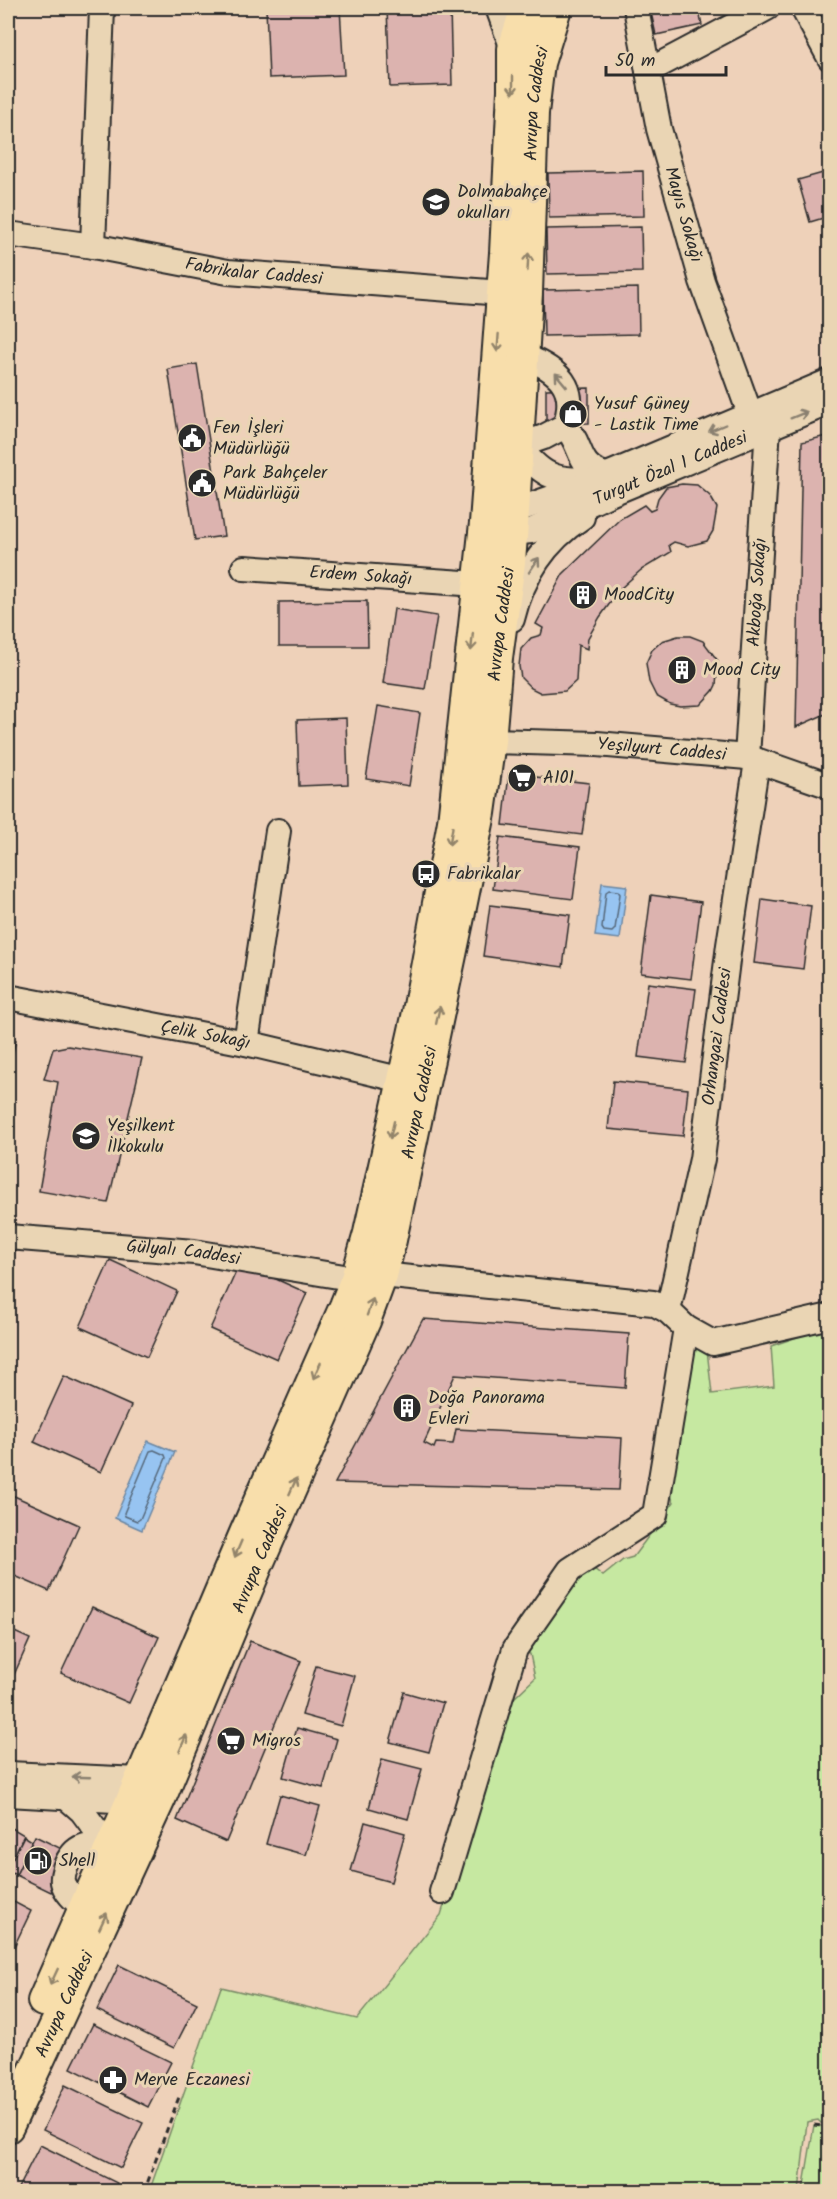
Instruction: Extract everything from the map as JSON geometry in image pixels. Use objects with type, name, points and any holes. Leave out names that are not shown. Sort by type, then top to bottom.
[{"type":"main road","name":"Avrupa Caddesi","points":[[8,2127],[144,1793],[258,1564],[365,1321],[369,1277],[369,1233],[403,1080],[453,822],[485,523],[502,292],[513,90],[513,49],[526,8]]},
{"type":"main road","name":"Avrupa Caddesi","points":[[369,1277],[391,1240],[480,813],[490,741],[513,522],[524,356],[533,113],[538,63],[555,8]]},
{"type":"main road","points":[[513,49],[522,57],[538,63]]},
{"type":"main road","points":[[485,523],[490,527],[513,522]]},
{"type":"main road","name":"Avrupa Caddesi","points":[[8,2079],[111,1847],[144,1793]]},
{"type":"street","points":[[93,246],[102,8]]},
{"type":"street","points":[[498,8],[513,49]]},
{"type":"street","name":"Mayıs Sokağı","points":[[636,8],[659,129],[702,280],[759,421]]},
{"type":"street","points":[[648,71],[767,8]]},
{"type":"street","points":[[803,8],[830,58]]},
{"type":"street","name":"Fabrikalar Caddesi","points":[[8,234],[93,246],[228,272],[502,292]]},
{"type":"street","points":[[524,356],[550,368],[568,389],[570,410],[565,426],[544,437],[518,446],[531,463],[546,474],[574,481],[609,484]]},
{"type":"street","name":"Turgut Özal 1 Caddesi","points":[[513,522],[531,531],[609,484],[759,421],[830,381]]},
{"type":"street","name":"Turgut Özal 1 Caddesi","points":[[759,421],[830,402]]},
{"type":"street","name":"Akboğa Sokağı","points":[[752,759],[759,421]]},
{"type":"street","points":[[565,426],[572,433],[589,468],[609,484]]},
{"type":"street","points":[[497,658],[510,627],[516,602],[536,561],[553,540],[575,521],[604,503],[609,484]]},
{"type":"street","name":"Erdem Sokağı","points":[[244,568],[478,584]]},
{"type":"street","name":"Yeşilyurt Caddesi","points":[[490,741],[597,744],[752,759],[830,786]]},
{"type":"street","name":"Orhangazi Caddesi","points":[[668,1311],[702,1159],[752,759]]},
{"type":"street","points":[[246,1043],[278,831]]},
{"type":"street","name":"Çelik Sokağı","points":[[8,997],[246,1043],[403,1080]]},
{"type":"street","name":"Gülyalı Caddesi","points":[[8,1237],[194,1252],[369,1277],[631,1299],[653,1303],[668,1311]]},
{"type":"street","points":[[668,1311],[686,1328],[712,1343],[830,1316]]},
{"type":"street","points":[[442,1892],[515,1649],[570,1570],[655,1515],[686,1328]]},
{"type":"street","points":[[8,1774],[144,1793]]},
{"type":"street","points":[[8,1794],[66,1797],[144,1793]]},
{"type":"street","points":[[66,1797],[82,1811],[111,1847]]},
{"type":"path","points":[[144,2192],[179,2097]]},
{"type":"path","points":[[814,2125],[830,2127]]},
{"type":"path","points":[[803,2183],[803,2192]]},
{"type":"green space","points":[[829,1326],[830,2124],[821,2123],[818,2120],[807,2122],[799,2191],[149,2192],[221,1987],[357,2019],[441,1915],[503,1718],[512,1700],[535,1678],[530,1654],[519,1651],[588,1564],[603,1576],[623,1560],[633,1557],[674,1502],[665,1484],[687,1344],[707,1350],[712,1394],[774,1386],[771,1346]]},
{"type":"green space","points":[[814,2125],[829,2127],[829,2191],[803,2191]]},
{"type":"water","points":[[602,883],[627,886],[620,939],[595,936]]},
{"type":"water","points":[[148,1441],[175,1452],[142,1530],[115,1518]]},
{"type":"building","points":[[266,8],[340,8],[344,75],[269,78]]},
{"type":"building","points":[[387,8],[450,8],[452,85],[390,87]]},
{"type":"building","points":[[650,8],[698,8],[702,25],[656,35]]},
{"type":"building","points":[[643,171],[644,216],[549,218],[548,173]]},
{"type":"building","points":[[830,171],[830,216],[810,222],[798,180]]},
{"type":"building","points":[[641,227],[642,272],[547,274],[546,229]]},
{"type":"building","points":[[638,288],[639,334],[544,336],[543,290]]},
{"type":"building","points":[[197,364],[224,536],[195,540],[168,369]]},
{"type":"building","points":[[589,388],[589,423],[546,424],[546,389]]},
{"type":"building","points":[[830,435],[830,712],[796,727],[802,442]]},
{"type":"building","name":"MoodCity","points":[[682,484],[697,485],[710,496],[717,508],[713,531],[707,541],[688,546],[674,542],[669,545],[671,552],[641,570],[621,588],[588,638],[587,649],[578,645],[576,681],[565,691],[541,693],[531,688],[521,678],[519,666],[521,649],[531,638],[541,635],[543,628],[536,624],[563,574],[620,519],[644,505],[650,511],[655,509],[658,498],[666,487]]},
{"type":"building","points":[[367,601],[368,646],[279,646],[279,602]]},
{"type":"building","points":[[394,609],[437,616],[425,689],[383,683]]},
{"type":"building","name":"Mood City","points":[[678,636],[690,636],[703,641],[718,661],[716,685],[700,705],[670,704],[656,696],[649,682],[646,663],[652,650],[662,641]]},
{"type":"building","points":[[378,706],[420,713],[409,786],[366,779]]},
{"type":"building","points":[[346,718],[348,784],[299,786],[297,720]]},
{"type":"building","points":[[509,774],[589,783],[582,835],[503,825]]},
{"type":"building","points":[[500,837],[580,847],[573,899],[493,889]]},
{"type":"building","points":[[651,895],[701,902],[691,979],[641,973]]},
{"type":"building","points":[[762,899],[811,906],[803,969],[754,963]]},
{"type":"building","points":[[490,905],[570,915],[563,967],[483,956]]},
{"type":"building","points":[[648,983],[696,989],[686,1063],[638,1057]]},
{"type":"building","points":[[8,1037],[16,1040],[8,1071]]},
{"type":"building","name":"Yeşilkent İlkokulu","points":[[68,1046],[142,1058],[108,1203],[39,1191],[58,1082],[44,1079],[53,1049]]},
{"type":"building","points":[[613,1081],[688,1089],[683,1136],[608,1129]]},
{"type":"building","points":[[110,1260],[177,1291],[147,1357],[80,1327]]},
{"type":"building","points":[[240,1263],[307,1293],[277,1359],[210,1329]]},
{"type":"building","name":"Doğa Panorama Evleri","points":[[423,1319],[629,1334],[625,1388],[455,1375],[424,1443],[434,1448],[436,1443],[453,1444],[456,1429],[622,1438],[619,1490],[335,1483]]},
{"type":"building","points":[[64,1376],[131,1406],[101,1472],[34,1442]]},
{"type":"building","points":[[12,1495],[79,1525],[49,1591],[8,1573],[8,1505]]},
{"type":"building","points":[[92,1607],[159,1637],[129,1703],[61,1673]]},
{"type":"building","points":[[8,1629],[30,1639],[8,1688]]},
{"type":"building","points":[[250,1641],[301,1661],[226,1842],[177,1820]]},
{"type":"building","points":[[316,1666],[355,1676],[341,1726],[302,1715]]},
{"type":"building","points":[[404,1692],[443,1703],[429,1752],[390,1742]]},
{"type":"building","points":[[297,1728],[337,1739],[323,1788],[283,1777]]},
{"type":"building","points":[[382,1759],[422,1769],[408,1819],[369,1808]]},
{"type":"building","points":[[280,1795],[320,1806],[306,1855],[266,1844]]},
{"type":"building","points":[[365,1822],[405,1833],[391,1882],[351,1871]]},
{"type":"building","points":[[8,1828],[24,1835],[8,1868]]},
{"type":"building","points":[[24,1836],[32,1841],[16,1875],[8,1871],[8,1868]]},
{"type":"building","points":[[35,1836],[70,1853],[51,1892],[16,1875]]},
{"type":"building","points":[[8,1899],[31,1911],[8,1959]]},
{"type":"building","points":[[119,1965],[197,2003],[174,2048],[97,2010]]},
{"type":"building","points":[[93,2024],[171,2062],[148,2107],[71,2068]]},
{"type":"building","points":[[65,2085],[143,2123],[121,2168],[43,2130]]},
{"type":"building","points":[[40,2145],[117,2183],[113,2192],[21,2192],[17,2190]]},
{"type":"place","name":"Dolmabahçe okulları","points":[[436,202]]},
{"type":"place","name":"Yusuf Güney - Lastik Time","points":[[573,414]]},
{"type":"place","name":"Fen İşleri Müdürlüğü","points":[[192,438]]},
{"type":"place","name":"Park Bahçeler Müdürlüğü","points":[[202,483]]},
{"type":"place","name":"MoodCity","points":[[583,595]]},
{"type":"place","name":"Mood City","points":[[682,670]]},
{"type":"place","name":"A101","points":[[522,778]]},
{"type":"place","name":"Fabrikalar","points":[[426,874]]},
{"type":"place","name":"Yeşilkent İlkokulu","points":[[86,1136]]},
{"type":"place","name":"Doğa Panorama Evleri","points":[[407,1408]]},
{"type":"place","name":"Migros","points":[[231,1741]]},
{"type":"place","name":"Shell","points":[[38,1861]]},
{"type":"place","name":"Merve Eczanesi","points":[[113,2080]]}]
